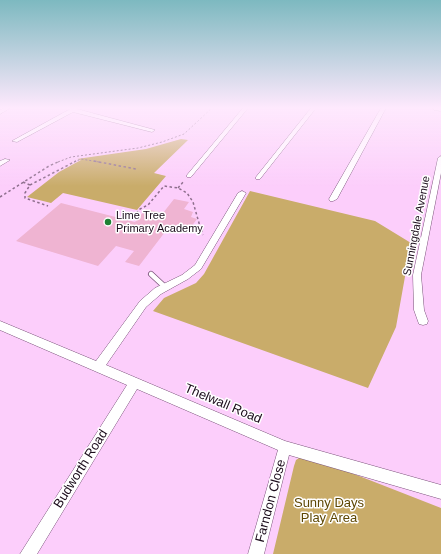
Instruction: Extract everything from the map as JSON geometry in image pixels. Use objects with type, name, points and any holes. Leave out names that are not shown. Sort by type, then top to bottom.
[{"type":"street","points":[[15,141],[28,134]]},
{"type":"street","points":[[189,176],[224,134]]},
{"type":"street","points":[[258,178],[293,134]]},
{"type":"street","points":[[334,199],[370,134]]},
{"type":"street","name":"Sunningdale Avenue","points":[[423,321],[418,304],[417,275],[421,250],[437,196],[441,158]]},
{"type":"street","points":[[0,164],[6,160]]},
{"type":"street","points":[[98,368],[139,308],[158,291],[185,277],[198,267],[242,193]]},
{"type":"street","name":"Thelwall Road","points":[[0,325],[285,447],[441,492]]},
{"type":"street","name":"Budworth Road","points":[[28,554],[134,383]]},
{"type":"street","name":"Farndon Close","points":[[256,554],[285,447]]},
{"type":"lane","points":[[151,274],[165,287]]},
{"type":"path","points":[[0,197],[48,166],[71,157],[138,148],[184,134]]},
{"type":"path","points":[[48,206],[25,198],[25,193],[30,185],[81,158],[136,169]]},
{"type":"path","points":[[22,182],[30,185]]},
{"type":"path","points":[[133,217],[140,209],[148,205],[164,186],[178,188],[187,193],[193,202],[203,235]]},
{"type":"green space","points":[[181,139],[188,140],[154,173],[166,176],[137,210],[63,193],[51,203],[27,197],[59,172],[81,160],[77,159],[146,149]]},
{"type":"green space","points":[[250,191],[375,221],[411,243],[396,327],[368,388],[153,311],[164,298],[196,283],[204,274]]},
{"type":"green space","name":"Sunny Days Play Area","points":[[302,456],[308,456],[441,508],[441,554],[273,554],[294,466],[296,460]]},
{"type":"building","points":[[174,199],[189,202],[184,209],[193,212],[191,217],[197,219],[191,227],[178,224],[175,228],[172,227],[167,233],[165,232],[139,266],[125,262],[134,251],[116,246],[98,266],[16,241],[61,203],[135,222],[146,209],[163,213]]},
{"type":"place","name":"Lime Tree Primary Academy","points":[[108,222]]}]
